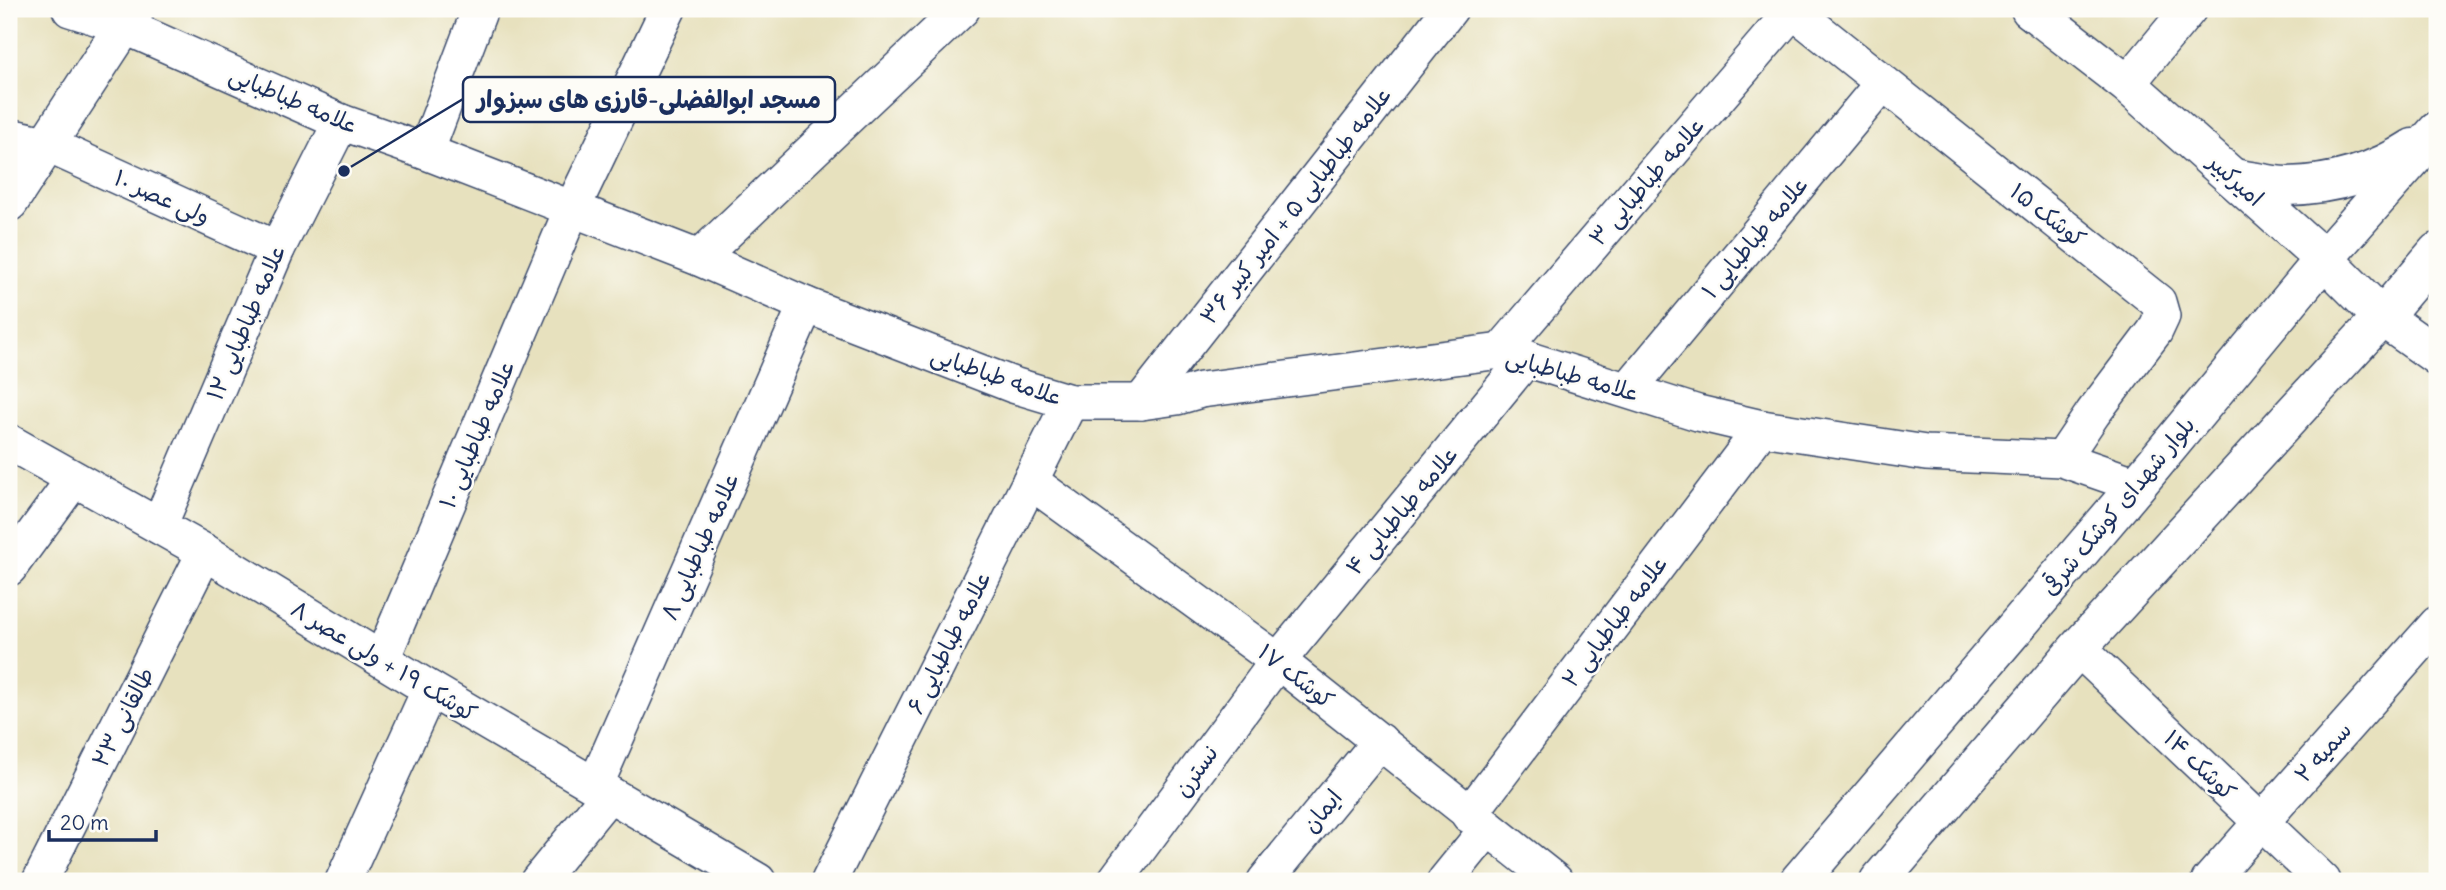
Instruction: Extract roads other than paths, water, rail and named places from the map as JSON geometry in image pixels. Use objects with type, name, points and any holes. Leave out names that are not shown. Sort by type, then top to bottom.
[{"type":"main road","name":"امیرکبیر","points":[[2030,9],[2127,84],[2324,259],[2382,317],[2437,356]]},
{"type":"main road","points":[[9,202],[130,17]]},
{"type":"main road","points":[[2233,178],[2286,186],[2339,181],[2390,163],[2436,132]]},
{"type":"main road","name":"بلوار شهدای کوشک شرقی","points":[[1800,881],[2137,485],[2324,259],[2436,132]]},
{"type":"main road","points":[[1879,881],[2078,648],[2382,317],[2437,252]]},
{"type":"street","name":"علامه طباطبایی","points":[[70,9],[130,17],[341,122],[426,152],[699,258],[806,305],[1013,385],[1070,402],[1141,402],[1177,397],[1201,390],[1514,355],[1698,413],[1762,428],[1926,453],[2062,458],[2137,485]]},
{"type":"street","points":[[426,152],[480,9]]},
{"type":"street","name":"علامه طباطبایی ۱۰","points":[[382,659],[572,209],[668,9]]},
{"type":"street","points":[[699,258],[962,9]]},
{"type":"street","name":"علامه طباطبایی ۵ + امیر کبیر ۳۶","points":[[1141,402],[1450,9]]},
{"type":"street","points":[[2127,84],[2189,9]]},
{"type":"street","name":"کوشک ۱۵","points":[[1792,10],[2158,302],[2162,316],[2155,331],[2062,458]]},
{"type":"street","name":"علامه طباطبایی ۳","points":[[1514,355],[1792,10]]},
{"type":"street","name":"علامه طباطبایی ۱","points":[[1628,390],[1882,84]]},
{"type":"street","name":"علامه طباطبایی ۱۲","points":[[159,526],[277,249],[341,122]]},
{"type":"street","name":"ولی عصر ۱۰","points":[[9,136],[46,144],[277,249]]},
{"type":"street","name":"علامه طباطبایی ۸","points":[[538,881],[602,790],[806,305]]},
{"type":"street","name":"علامه طباطبایی ۴","points":[[1278,661],[1514,355]]},
{"type":"street","name":"علامه طباطبایی ۶","points":[[829,881],[1070,402]]},
{"type":"street","name":"علامه طباطبایی ۲","points":[[1445,881],[1478,821],[1762,428]]},
{"type":"street","name":"کوشک ۱۹ + ولی عصر ۸","points":[[9,442],[205,552],[430,689],[758,881]]},
{"type":"street","points":[[9,568],[74,479]]},
{"type":"street","name":"کوشک ۱۷","points":[[1030,481],[1278,661],[1555,881]]},
{"type":"street","name":"طالقانی ۲۳","points":[[40,881],[205,552]]},
{"type":"street","name":"سمیه ۲","points":[[2209,881],[2437,624]]},
{"type":"street","name":"کوشک ۱۴","points":[[2078,648],[2323,881]]},
{"type":"street","name":"نسترن","points":[[1115,881],[1278,661]]},
{"type":"street","points":[[343,881],[430,689]]},
{"type":"street","name":"ایمان","points":[[1265,881],[1380,741]]},
{"type":"place","name":"مسجد ابوالفضلی-قارزی های سبزوار","points":[[344,171]]}]
